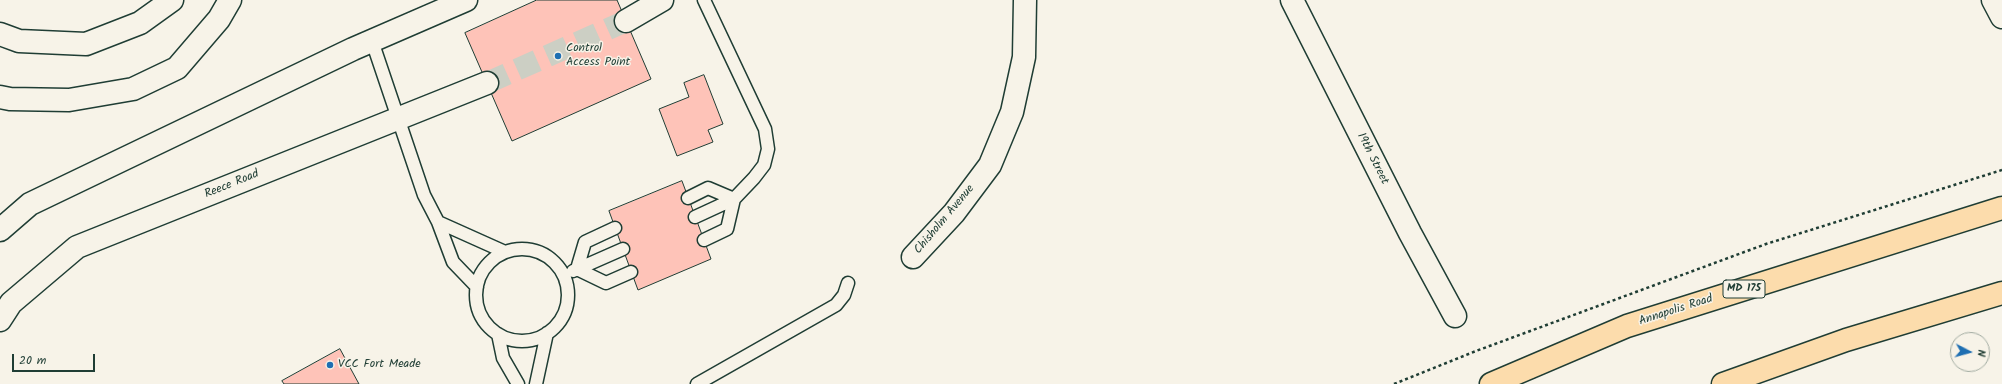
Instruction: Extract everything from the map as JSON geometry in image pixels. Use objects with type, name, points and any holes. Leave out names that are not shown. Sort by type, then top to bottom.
[{"type":"main road","name":"Annapolis Road","points":[[1491,384],[1627,326],[2002,208]]},
{"type":"main road","points":[[1723,384],[1846,340],[2002,293]]},
{"type":"street","points":[[0,34],[19,41],[86,44],[140,23],[172,0]]},
{"type":"street","points":[[0,97],[10,99],[69,100],[134,89],[177,68],[219,19],[230,0]]},
{"type":"street","points":[[0,230],[30,204],[372,41],[466,0]]},
{"type":"street","points":[[626,21],[662,0]]},
{"type":"street","name":"Chisholm Avenue","points":[[913,257],[954,213],[990,165],[1014,105],[1024,57],[1025,0]]},
{"type":"street","name":"19th Street","points":[[1292,0],[1410,233],[1456,316]]},
{"type":"street","points":[[1993,0],[2002,16]]},
{"type":"street","name":"Reece Road","points":[[0,320],[11,303],[77,247],[487,83]]},
{"type":"lane","points":[[695,217],[734,200],[764,165],[768,149],[765,129],[704,0]]},
{"type":"lane","points":[[372,41],[424,195],[438,222],[453,262],[477,287]]},
{"type":"lane","points":[[688,198],[708,188],[734,200]]},
{"type":"lane","points":[[704,240],[727,230],[734,200]]},
{"type":"lane","points":[[438,222],[505,252]]},
{"type":"lane","points":[[577,269],[586,242],[615,228]]},
{"type":"lane","points":[[526,248],[541,252],[553,260],[564,275],[568,287],[568,302],[563,317],[554,329],[541,337],[526,341],[511,340],[498,334],[488,325],[480,314],[477,301],[477,287],[481,274],[489,263],[505,252],[512,249],[526,248]]},
{"type":"lane","points":[[564,275],[623,249]]},
{"type":"lane","points":[[577,269],[606,283],[631,272]]},
{"type":"lane","points":[[697,384],[836,305],[844,295],[848,283]]},
{"type":"lane","points":[[498,334],[503,358],[518,384]]},
{"type":"lane","points":[[536,384],[547,334]]},
{"type":"path","points":[[1394,384],[1476,350],[1766,244],[2002,170]]},
{"type":"building","name":"Control Access Point","points":[[537,0],[617,0],[651,79],[512,141],[465,33]]},
{"type":"building","points":[[704,75],[723,124],[708,130],[713,142],[677,156],[659,109],[689,97],[684,83]]},
{"type":"building","points":[[682,181],[711,259],[638,290],[609,211]]},
{"type":"building","name":"VCC Fort Meade","points":[[340,349],[359,384],[284,384],[282,381]]},
{"type":"tunnel","points":[[487,83],[626,21]]},
{"type":"place","name":"Control Access Point","points":[[558,56]]},
{"type":"place","name":"VCC Fort Meade","points":[[330,365]]}]
